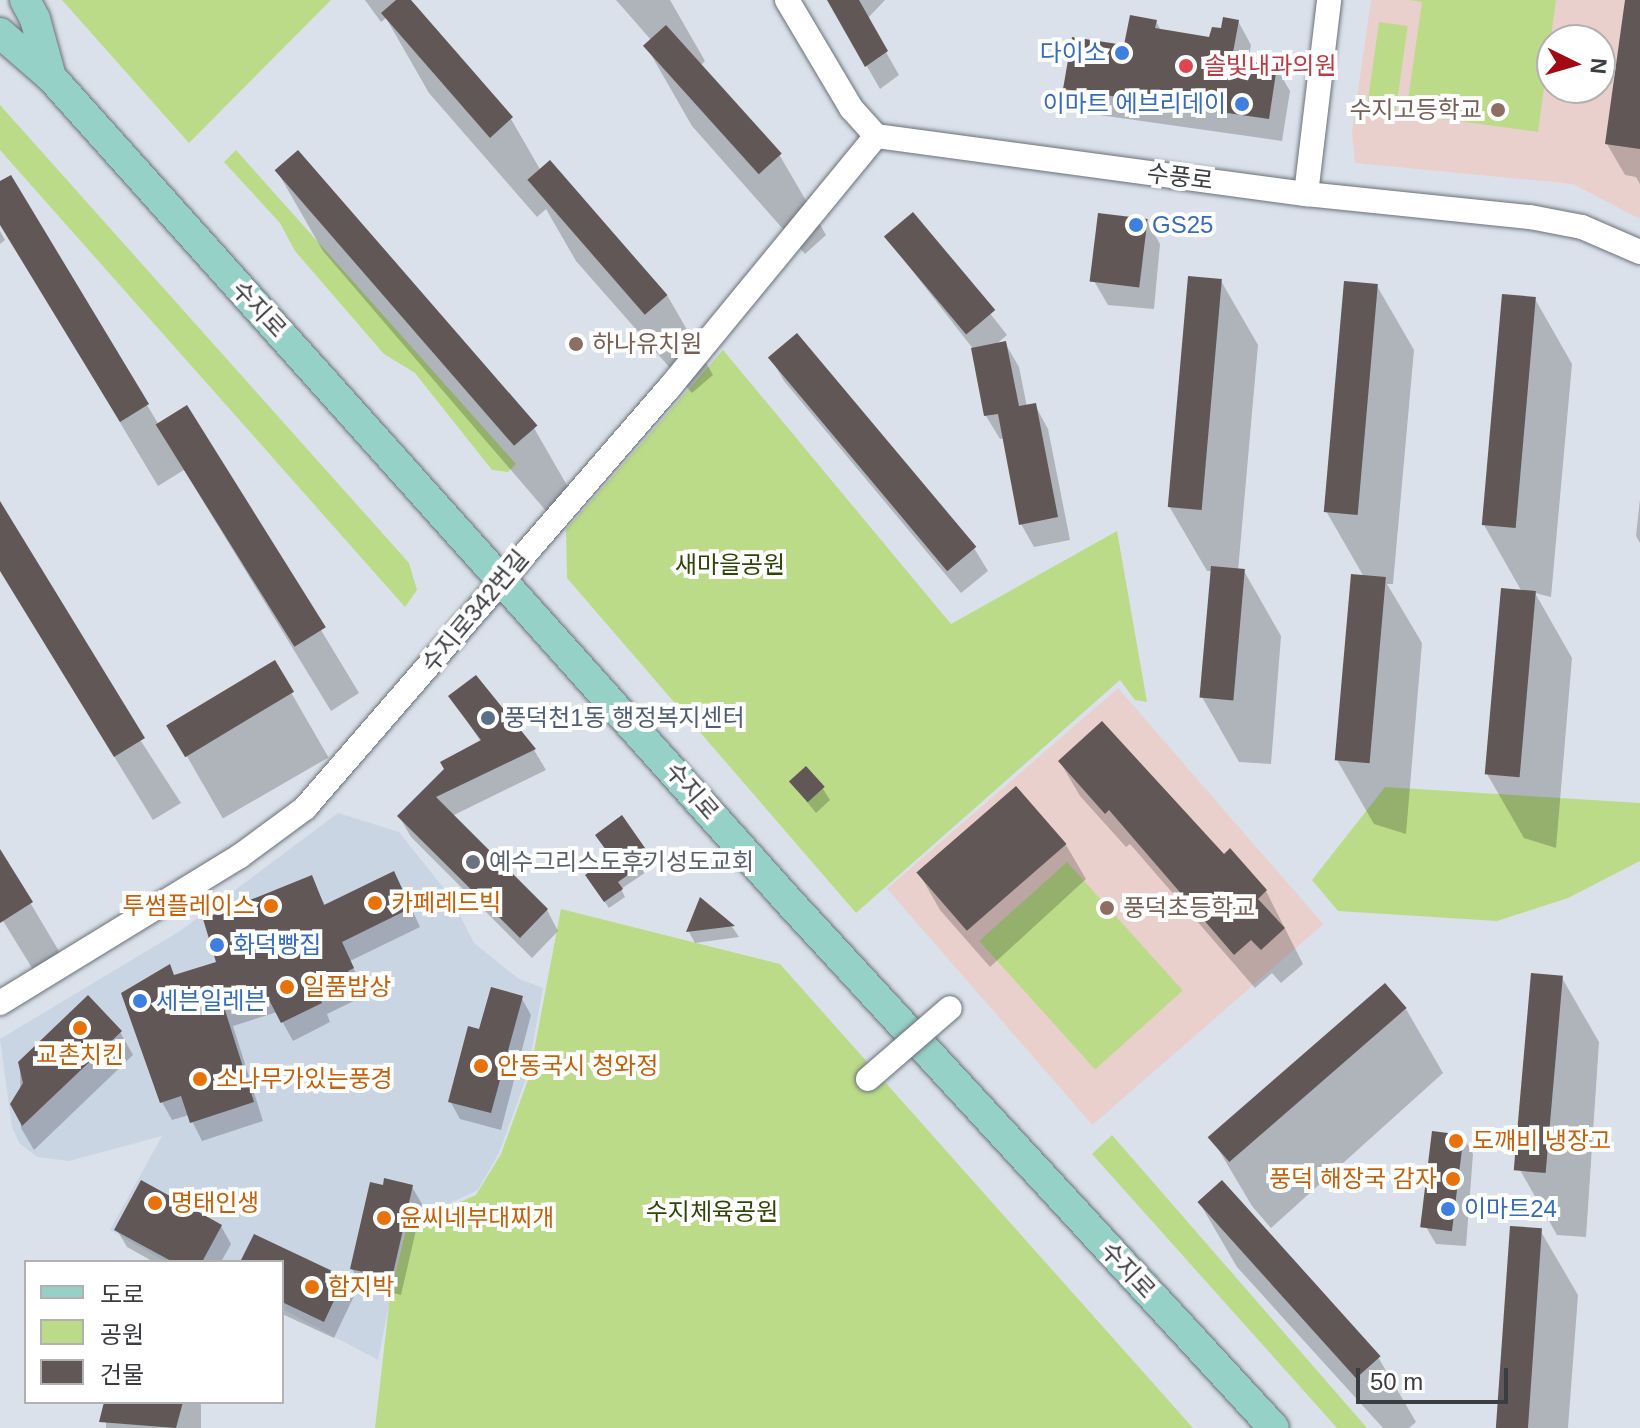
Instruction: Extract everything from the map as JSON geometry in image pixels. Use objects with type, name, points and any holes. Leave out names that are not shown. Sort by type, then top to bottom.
[{"type":"main road","name":"수지로","points":[[30,9],[51,77]]},
{"type":"main road","name":"수지로","points":[[1,39],[51,77],[502,577],[794,907],[1274,1428]]},
{"type":"street","points":[[787,0],[851,108],[876,136]]},
{"type":"street","points":[[1306,194],[1329,0]]},
{"type":"street","points":[[1,39],[30,9]]},
{"type":"street","name":"수풍로","points":[[876,136],[1306,194],[1566,223],[1640,252]]},
{"type":"street","name":"수지로342번길","points":[[0,1003],[240,856],[302,811],[669,388],[876,136]]},
{"type":"street","points":[[868,1079],[950,1008]]},
{"type":"shaded area","name":"수지고등학교","points":[[1371,0],[1640,0],[1640,219],[1573,184],[1355,163],[1352,132]]},
{"type":"shaded area","name":"풍덕초등학교","points":[[1118,688],[1323,924],[1092,1125],[887,889]]},
{"type":"shaded area","points":[[338,813],[399,832],[450,896],[474,943],[519,979],[543,988],[527,1076],[499,1153],[478,1190],[405,1224],[378,1360],[284,1310],[284,1260],[162,1260],[110,1230],[162,1136],[69,1161],[37,1157],[19,1143],[12,1127],[0,1039],[180,931]]},
{"type":"green space","points":[[62,0],[331,0],[189,143]]},
{"type":"green space","points":[[1409,0],[1556,0],[1553,24],[1536,24],[1536,104],[1542,104],[1538,132],[1406,114],[1422,2]]},
{"type":"green space","points":[[1379,22],[1408,26],[1396,112],[1367,108]]},
{"type":"green space","points":[[0,105],[409,563],[417,590],[405,607],[0,150]]},
{"type":"green space","points":[[236,150],[516,464],[508,472],[492,470],[415,373],[384,354],[295,251],[280,223],[224,162]]},
{"type":"green space","name":"새마을공원","points":[[723,350],[951,624],[1117,531],[1147,702],[1135,700],[1120,680],[856,913],[567,578],[566,530]]},
{"type":"green space","points":[[1385,787],[1640,803],[1640,861],[1568,898],[1497,921],[1338,911],[1312,880]]},
{"type":"green space","points":[[1067,862],[1183,991],[1095,1070],[979,941]]},
{"type":"green space","name":"수지체육공원","points":[[561,909],[780,964],[1193,1428],[375,1428],[390,1296],[407,1225],[476,1195],[501,1154],[529,1077]]},
{"type":"green space","points":[[1112,1135],[1367,1428],[1337,1428],[1092,1154]]},
{"type":"building","points":[[396,0],[411,0],[513,117],[490,138],[381,13]]},
{"type":"building","points":[[827,0],[859,0],[888,51],[865,67]]},
{"type":"building","points":[[1625,0],[1640,0],[1640,149],[1605,144],[1611,104],[1616,104],[1616,65]]},
{"type":"building","points":[[1130,15],[1157,20],[1155,28],[1209,37],[1212,27],[1221,28],[1223,17],[1239,20],[1232,58],[1277,66],[1269,119],[1063,89],[1072,37],[1124,45]]},
{"type":"building","points":[[666,25],[782,154],[759,174],[643,46]]},
{"type":"building","points":[[298,150],[537,425],[514,446],[275,170]]},
{"type":"building","points":[[550,160],[667,295],[645,315],[527,180]]},
{"type":"building","points":[[11,175],[149,404],[120,422],[0,225],[0,181]]},
{"type":"building","points":[[913,212],[995,310],[966,334],[884,236]]},
{"type":"building","points":[[1098,213],[1148,219],[1139,288],[1090,281]]},
{"type":"building","points":[[1188,276],[1222,279],[1202,510],[1168,507]]},
{"type":"building","points":[[1344,281],[1378,284],[1358,515],[1324,512]]},
{"type":"building","points":[[1502,294],[1536,297],[1516,528],[1482,525]]},
{"type":"building","points":[[797,333],[976,547],[947,571],[768,357]]},
{"type":"building","points":[[1006,341],[1019,406],[1036,403],[1058,517],[1019,525],[998,414],[984,416],[971,348]]},
{"type":"building","points":[[187,405],[326,627],[294,647],[156,425]]},
{"type":"building","points":[[0,501],[145,738],[114,757],[0,571]]},
{"type":"building","points":[[1211,566],[1245,569],[1233,700],[1199,697]]},
{"type":"building","points":[[1351,574],[1386,577],[1370,763],[1335,760]]},
{"type":"building","points":[[1501,588],[1536,591],[1520,777],[1485,774]]},
{"type":"building","points":[[275,660],[294,692],[185,757],[166,725]]},
{"type":"building","points":[[476,675],[536,749],[436,797],[548,909],[520,938],[397,816],[444,769],[440,762],[481,740],[448,696]]},
{"type":"building","points":[[1102,721],[1224,854],[1230,848],[1267,890],[1258,899],[1285,928],[1261,950],[1251,940],[1234,955],[1109,810],[1105,814],[1058,761]]},
{"type":"building","points":[[806,766],[825,787],[808,802],[789,781]]},
{"type":"building","points":[[1016,786],[1067,844],[967,931],[916,873]]},
{"type":"building","points":[[622,815],[652,858],[618,882],[623,889],[604,902],[585,875],[611,857],[595,835]]},
{"type":"building","points":[[0,849],[33,902],[0,923]]},
{"type":"building","points":[[394,871],[411,908],[342,942],[354,968],[348,971],[351,979],[318,995],[322,1003],[281,1023],[266,994],[224,1007],[254,1102],[190,1123],[181,1096],[160,1103],[121,993],[170,964],[174,975],[216,962],[203,919],[312,875],[324,905]]},
{"type":"building","points":[[700,897],[735,926],[686,932]]},
{"type":"building","points":[[1531,973],[1563,976],[1546,1173],[1514,1170]]},
{"type":"building","points":[[1385,983],[1407,1008],[1229,1162],[1208,1137]]},
{"type":"building","name":"안동국시 청와정","points":[[491,987],[523,996],[491,1113],[448,1102],[468,1026],[479,1029]]},
{"type":"building","points":[[88,995],[122,1031],[22,1126],[10,1104],[23,1083],[18,1062]]},
{"type":"building","points":[[1432,1131],[1464,1135],[1452,1231],[1420,1227]]},
{"type":"building","name":"윤씨네부대찌개","points":[[384,1178],[413,1185],[392,1278],[350,1269],[370,1182],[383,1185]]},
{"type":"building","name":"명태인생","points":[[141,1180],[222,1225],[203,1260],[169,1260],[114,1230]]},
{"type":"building","points":[[1222,1180],[1381,1356],[1356,1378],[1197,1202]]},
{"type":"building","points":[[1510,1226],[1542,1228],[1528,1428],[1496,1428]]},
{"type":"building","points":[[254,1234],[345,1277],[324,1322],[284,1303],[284,1260],[241,1260]]},
{"type":"building","points":[[104,1404],[182,1404],[176,1428],[99,1422]]},
{"type":"place","name":"다이소","points":[[1122,53]]},
{"type":"place","name":"솔빛내과의원","points":[[1186,66]]},
{"type":"place","name":"이마트 에브리데이","points":[[1242,104]]},
{"type":"place","name":"수지고등학교","points":[[1498,110]]},
{"type":"place","name":"GS25","points":[[1136,225]]},
{"type":"place","name":"하나유치원","points":[[576,344]]},
{"type":"place","name":"풍덕천1동 행정복지센터","points":[[488,718]]},
{"type":"place","name":"예수그리스도후기성도교회","points":[[473,862]]},
{"type":"place","name":"카페레드빅","points":[[375,903]]},
{"type":"place","name":"투썸플레이스","points":[[271,906]]},
{"type":"place","name":"풍덕초등학교","points":[[1107,908]]},
{"type":"place","name":"화덕빵집","points":[[217,945]]},
{"type":"place","name":"일품밥상","points":[[287,987]]},
{"type":"place","name":"세븐일레븐","points":[[140,1001]]},
{"type":"place","name":"교촌치킨","points":[[80,1028]]},
{"type":"place","name":"안동국시 청와정","points":[[481,1066]]},
{"type":"place","name":"소나무가있는풍경","points":[[200,1079]]},
{"type":"place","name":"도깨비 냉장고","points":[[1456,1141]]},
{"type":"place","name":"풍덕 해장국 감자","points":[[1453,1179]]},
{"type":"place","name":"명태인생","points":[[155,1203]]},
{"type":"place","name":"이마트24","points":[[1448,1209]]},
{"type":"place","name":"윤씨네부대찌개","points":[[384,1218]]},
{"type":"place","name":"함지박","points":[[312,1287]]}]
